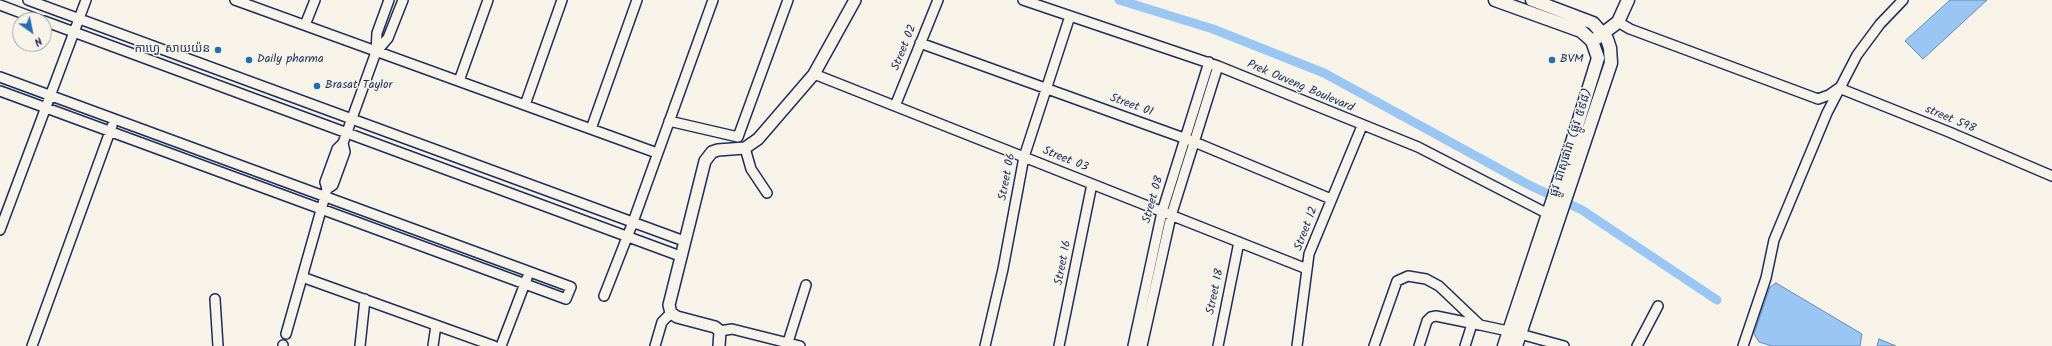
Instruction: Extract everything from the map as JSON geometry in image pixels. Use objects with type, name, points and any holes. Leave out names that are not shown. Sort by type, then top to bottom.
[{"type":"main road","points":[[1495,0],[1576,28],[1592,41],[1604,34],[1618,22],[1627,1]]},
{"type":"main road","points":[[1532,0],[1588,20],[1604,34]]},
{"type":"main road","name":"ផ្លូវ ជាសុផារ៉ា (ផ្លូវ ៥៩៨)","points":[[1504,346],[1514,332],[1554,214],[1611,63],[1610,48],[1604,34]]},
{"type":"main road","name":"ផ្លូវ ជាសុផារ៉ា (ផ្លូវ ៥៩៨)","points":[[1564,187],[1597,66],[1598,53],[1592,41]]},
{"type":"main road","name":"ផ្លូវ ជាសុផារ៉ា (ផ្លូវ ៥៩៨)","points":[[1514,332],[1516,346]]},
{"type":"street","points":[[0,230],[86,0]]},
{"type":"street","points":[[238,0],[376,52],[657,153]]},
{"type":"street","points":[[305,25],[315,0]]},
{"type":"street","points":[[286,334],[326,192],[325,182],[337,149],[343,143],[347,133],[376,52],[377,33],[389,0]]},
{"type":"street","points":[[376,52],[388,38],[403,0]]},
{"type":"street","points":[[459,81],[488,0]]},
{"type":"street","points":[[525,105],[562,0]]},
{"type":"street","points":[[591,129],[637,0]]},
{"type":"street","points":[[604,296],[628,237],[712,0]]},
{"type":"street","points":[[669,121],[738,137],[788,0]]},
{"type":"street","points":[[800,346],[732,329],[720,331],[715,327],[689,322],[671,313],[669,305],[680,256],[705,161],[712,152],[718,150],[745,148],[758,139],[814,74],[855,0]]},
{"type":"street","name":"Street 02","points":[[895,106],[938,0]]},
{"type":"street","name":"Prek Ouveng Boulevard","points":[[1023,0],[1218,66],[1362,126],[1418,147],[1554,214]]},
{"type":"street","points":[[1743,346],[1766,278],[1774,240],[1839,88],[1857,55],[1880,24],[1903,0]]},
{"type":"street","points":[[31,12],[32,2],[684,241]]},
{"type":"street","points":[[0,5],[19,12]]},
{"type":"street","name":"Street 06","points":[[985,346],[1003,269],[1024,157],[1045,88],[1070,16]]},
{"type":"street","points":[[1618,22],[1630,30],[1818,99],[1829,95],[1839,88]]},
{"type":"street","points":[[52,25],[680,256]]},
{"type":"street","points":[[122,50],[127,37]]},
{"type":"street","name":"Street 01","points":[[920,43],[1194,142],[1331,199]]},
{"type":"street","name":"Street 08","points":[[1132,346],[1144,310],[1162,212],[1208,62]]},
{"type":"street","points":[[1142,346],[1144,310],[1171,216],[1218,66]]},
{"type":"street","points":[[214,84],[220,70]]},
{"type":"street","name":"Street 03","points":[[814,74],[1307,269]]},
{"type":"street","points":[[0,77],[220,158],[326,192],[426,234],[571,286],[566,299],[0,91]]},
{"type":"street","name":"street 598","points":[[1839,88],[1949,132],[2052,176]]},
{"type":"street","points":[[302,117],[307,103]]},
{"type":"street","points":[[32,346],[115,119]]},
{"type":"street","name":"Street 12","points":[[1297,346],[1309,254],[1362,126]]},
{"type":"street","points":[[398,152],[403,138]]},
{"type":"street","points":[[745,148],[751,169],[768,193]]},
{"type":"street","points":[[214,170],[220,158]]},
{"type":"street","points":[[491,186],[496,172]]},
{"type":"street","name":"Street 16","points":[[1059,346],[1092,184]]},
{"type":"street","points":[[421,246],[426,234]]},
{"type":"street","name":"Street 18","points":[[1218,346],[1239,242]]},
{"type":"street","points":[[501,346],[530,271]]},
{"type":"street","points":[[302,276],[494,346]]},
{"type":"street","points":[[1374,346],[1397,281],[1408,276],[1426,279],[1439,286],[1476,325]]},
{"type":"street","points":[[788,342],[806,285]]},
{"type":"street","points":[[215,299],[218,346]]},
{"type":"street","points":[[360,346],[365,299]]},
{"type":"street","points":[[1637,346],[1658,306]]},
{"type":"street","points":[[655,346],[662,322],[671,313]]},
{"type":"street","points":[[1419,346],[1427,321],[1431,317],[1436,316],[1514,332],[1564,346]]},
{"type":"street","points":[[433,346],[436,325]]},
{"type":"street","points":[[1465,346],[1476,325]]},
{"type":"street","points":[[719,346],[720,331]]},
{"type":"water","points":[[1950,0],[1987,0],[1923,59],[1905,41]]},
{"type":"water","points":[[1776,283],[1862,334],[1860,346],[1772,346],[1759,342],[1754,334],[1770,287]]},
{"type":"water","points":[[1879,339],[1896,346],[1877,346]]},
{"type":"waterway","points":[[1119,0],[1213,29],[1324,73],[1527,184],[1582,210],[1717,300]]},
{"type":"place","name":"កាហ្វេ សាយយ៉ន","points":[[218,50]]},
{"type":"place","name":"Daily pharma","points":[[249,60]]},
{"type":"place","name":"BVM","points":[[1552,60]]},
{"type":"place","name":"Brasat Taylor","points":[[317,86]]}]
